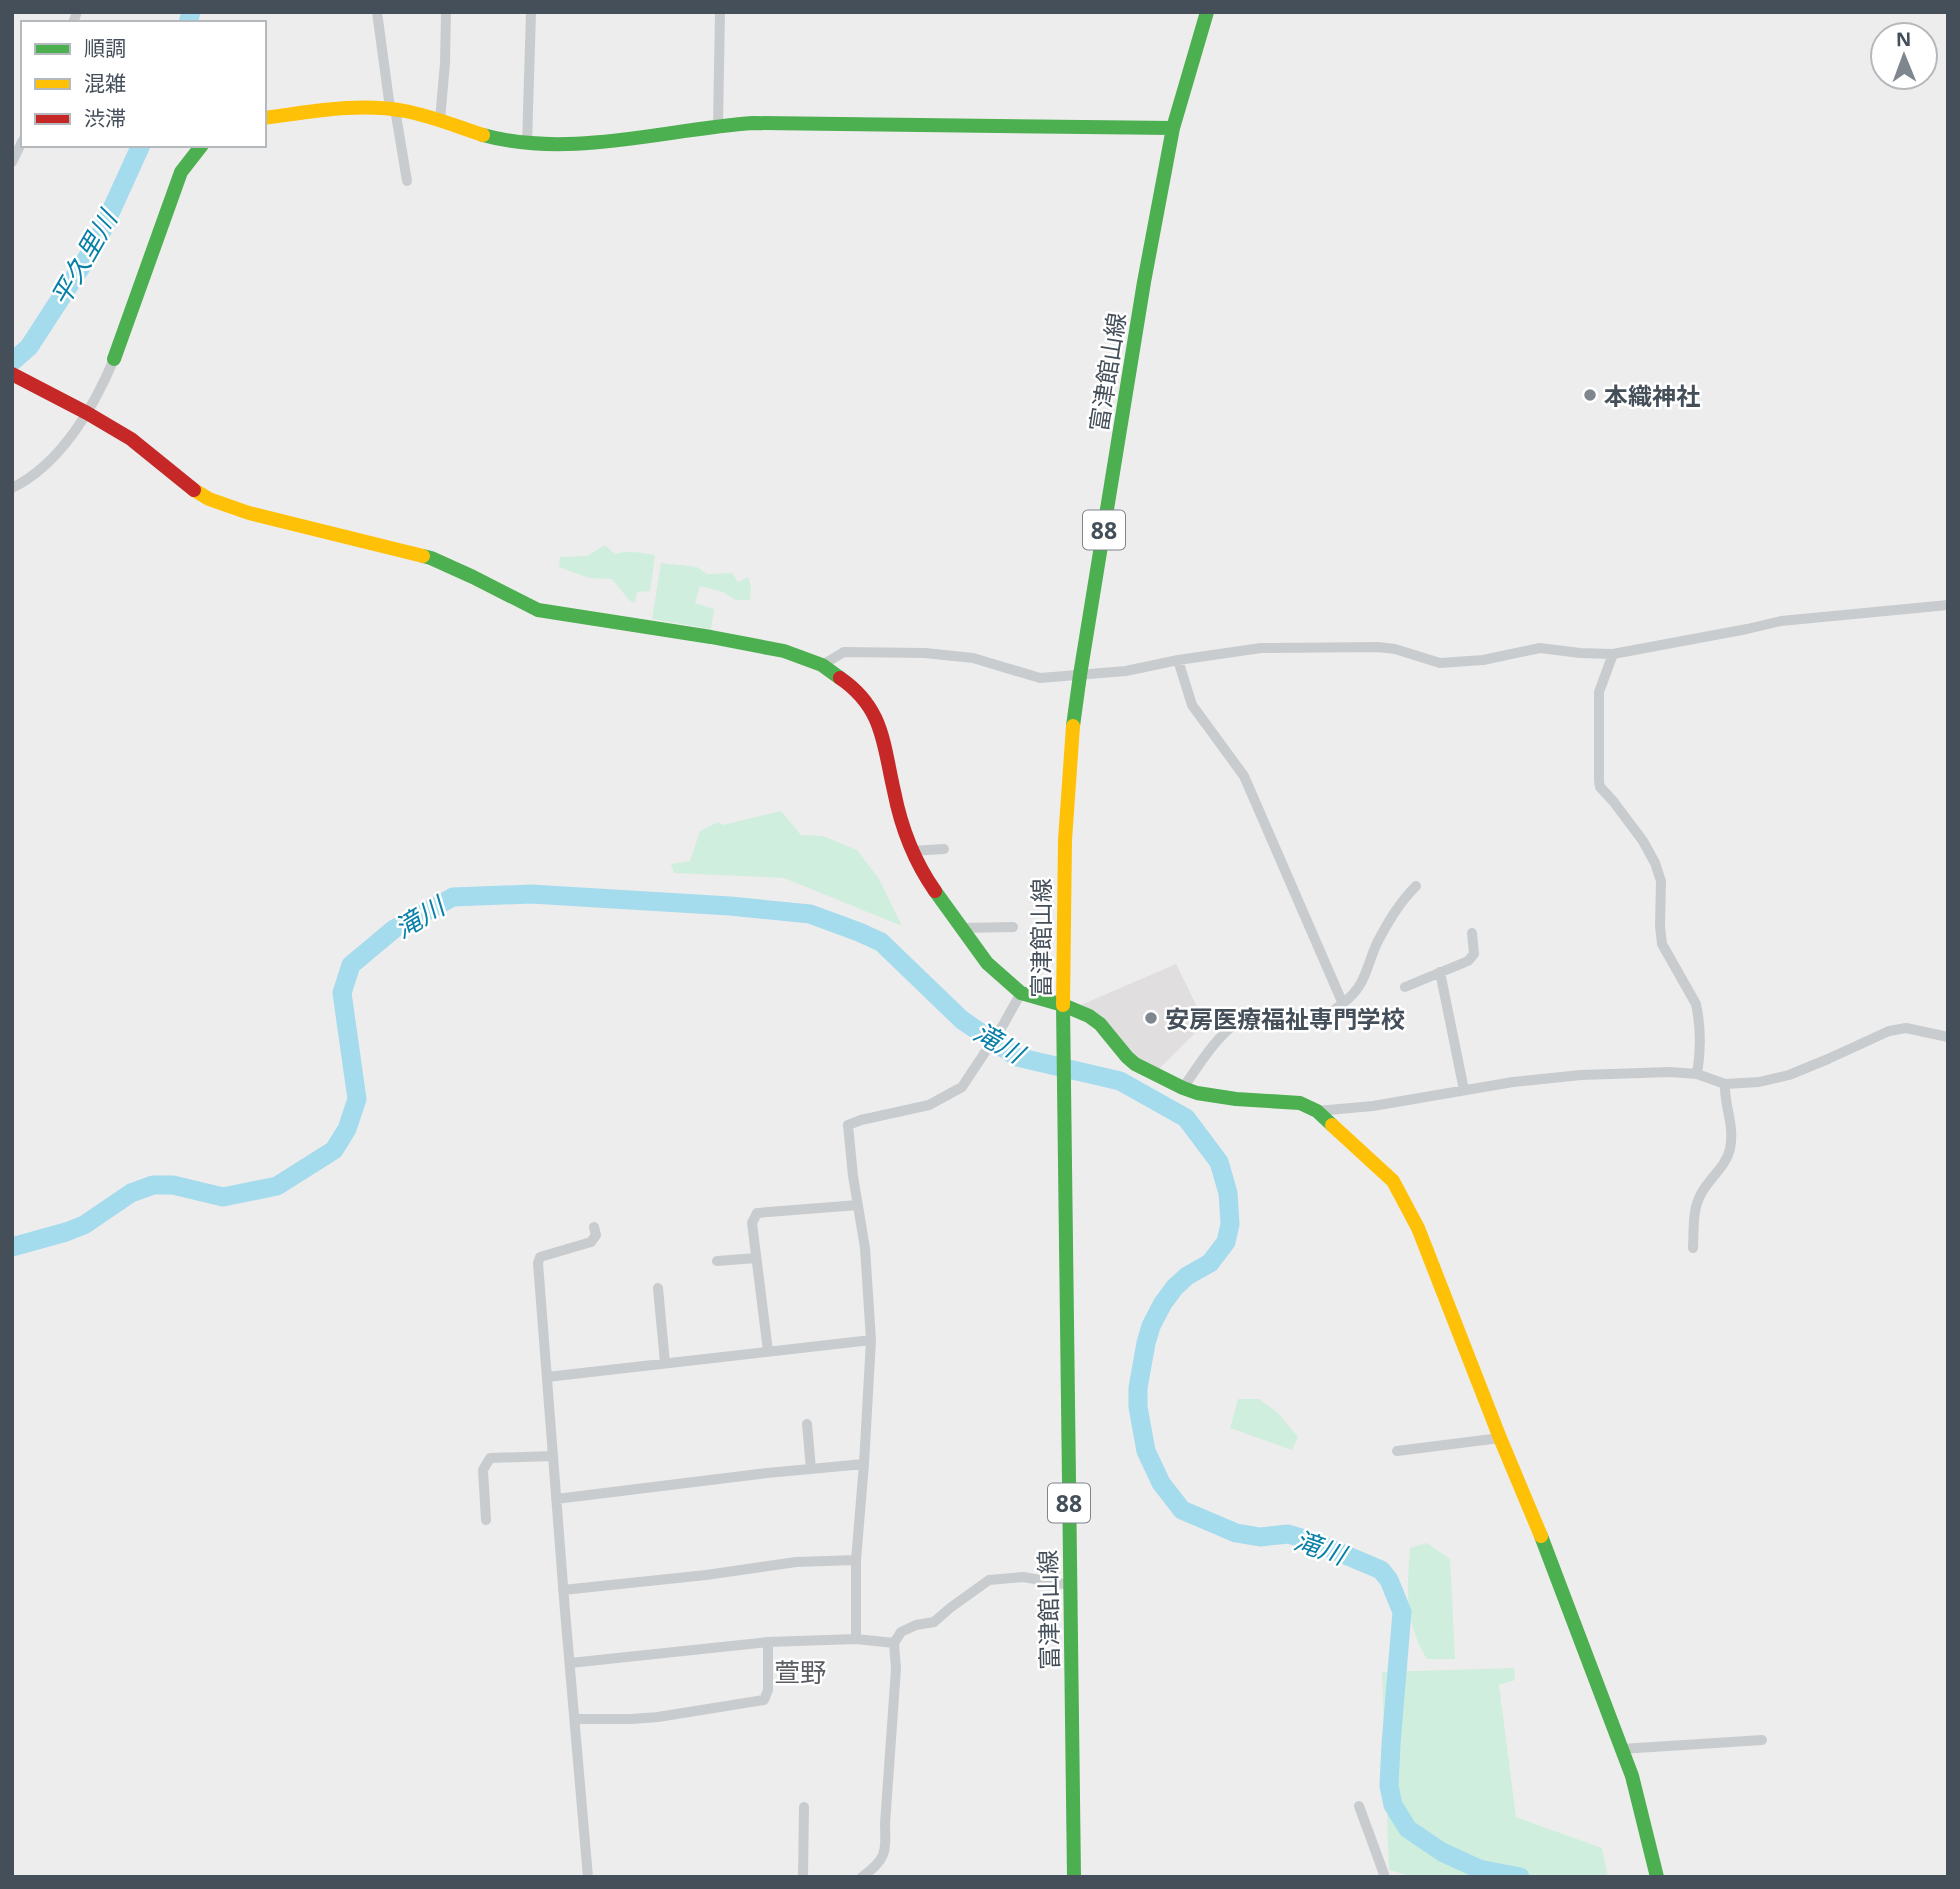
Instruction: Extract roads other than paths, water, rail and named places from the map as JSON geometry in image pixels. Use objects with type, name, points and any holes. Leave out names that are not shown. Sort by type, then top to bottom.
[{"type":"street","points":[[377,12],[407,181]]},
{"type":"street","points":[[440,120],[446,12]]},
{"type":"street","points":[[527,144],[531,12]]},
{"type":"street","points":[[718,125],[720,12]]},
{"type":"street","name":"富津館山線","points":[[1074,1877],[1063,1056],[1062,881],[1066,788],[1072,726],[1144,282],[1173,128],[1207,12]]},
{"type":"street","points":[[266,118],[312,112],[392,108],[440,120],[490,139],[527,144],[588,143],[718,125],[753,123],[1173,128]]},
{"type":"street","points":[[12,162],[21,144]]},
{"type":"street","points":[[12,488],[48,462],[88,413],[101,390],[181,172],[200,147]]},
{"type":"street","points":[[12,374],[88,413],[131,439],[192,489],[209,499],[249,513],[431,558],[538,611],[648,626],[784,652],[822,665],[852,686],[872,710],[884,743],[894,793],[911,851],[926,878],[987,963],[1021,993],[1089,1016],[1100,1024],[1135,1064],[1183,1088],[1236,1099],[1300,1103],[1317,1111],[1393,1181],[1405,1201],[1436,1270],[1500,1438],[1550,1559],[1639,1799],[1657,1877]]},
{"type":"street","points":[[822,665],[844,652],[925,653],[973,658],[1040,678],[1126,671],[1178,660],[1261,648],[1378,647],[1395,649],[1440,663],[1483,660],[1540,648],[1613,654],[1781,621],[1948,605]]},
{"type":"street","points":[[1613,654],[1599,692],[1600,787],[1643,841],[1655,863],[1661,881],[1662,944],[1696,1004],[1701,1051],[1697,1074]]},
{"type":"street","points":[[1178,660],[1192,705],[1244,776],[1343,1004]]},
{"type":"street","points":[[911,851],[944,849]]},
{"type":"street","points":[[1183,1088],[1213,1046],[1236,1022],[1244,1018],[1286,1013],[1314,1020],[1343,1004],[1356,993],[1396,908],[1416,886]]},
{"type":"street","points":[[962,928],[1013,928]]},
{"type":"street","points":[[1405,987],[1468,961],[1474,954],[1472,933]]},
{"type":"street","points":[[1440,972],[1464,1090]]},
{"type":"street","points":[[856,1639],[856,1560],[871,1340],[865,1248],[848,1125],[929,1105],[961,1087],[1021,993]]},
{"type":"street","points":[[1317,1111],[1373,1106],[1513,1082],[1581,1075],[1670,1072],[1697,1074],[1725,1084],[1759,1082],[1789,1075],[1889,1031],[1906,1028],[1948,1037]]},
{"type":"street","points":[[1693,1248],[1696,1205],[1701,1193],[1727,1159],[1730,1149],[1732,1131],[1725,1084]]},
{"type":"street","points":[[768,1351],[752,1223],[754,1216],[757,1213],[858,1205]]},
{"type":"street","points":[[589,1877],[538,1263],[540,1257],[591,1242],[596,1235],[594,1227]]},
{"type":"street","points":[[718,1261],[756,1258]]},
{"type":"street","points":[[658,1288],[665,1363]]},
{"type":"street","points":[[547,1377],[871,1340]]},
{"type":"street","points":[[807,1424],[811,1469]]},
{"type":"street","points":[[1397,1451],[1500,1438]]},
{"type":"street","points":[[486,1520],[483,1470],[490,1458],[553,1456]]},
{"type":"street","points":[[556,1499],[864,1464]]},
{"type":"street","points":[[564,1590],[665,1580],[796,1562],[856,1560]]},
{"type":"street","points":[[862,1877],[882,1860],[886,1848],[885,1824],[896,1670],[894,1643],[901,1632],[916,1625],[934,1622],[989,1580],[1023,1577],[1070,1585]]},
{"type":"street","points":[[570,1663],[768,1642],[856,1639],[894,1643]]},
{"type":"street","points":[[575,1719],[657,1717],[764,1700],[768,1690],[768,1642]]},
{"type":"street","points":[[1621,1749],[1762,1740]]},
{"type":"street","points":[[1359,1806],[1385,1877]]},
{"type":"street","points":[[803,1877],[804,1807]]},
{"type":"waterway","name":"平久里川","points":[[189,21],[191,12]]},
{"type":"waterway","name":"平久里川","points":[[12,362],[29,347],[96,244],[140,147]]},
{"type":"waterway","name":"滝川","points":[[12,1247],[84,1225],[131,1193],[153,1185],[173,1185],[223,1197],[277,1186],[334,1150],[347,1129],[357,1099],[342,993],[351,965],[394,929],[453,897],[531,894],[730,906],[810,914],[859,932],[881,942],[962,1020],[1017,1057],[1120,1081],[1186,1118],[1219,1162],[1228,1193],[1230,1224],[1226,1242],[1210,1263],[1187,1276],[1175,1287],[1151,1326],[1146,1343],[1138,1388],[1138,1407],[1146,1451],[1161,1483],[1182,1510],[1236,1533],[1260,1537],[1288,1534],[1315,1542],[1381,1570],[1389,1580],[1402,1612],[1389,1786],[1393,1805],[1408,1829],[1442,1852],[1479,1869],[1520,1877]]},
{"type":"place","name":"本織神社","points":[[1590,395]]},
{"type":"place","name":"安房医療福祉専門学校","points":[[1151,1018]]},
{"type":"district","name":"萱野","points":[[800,1672]]}]
